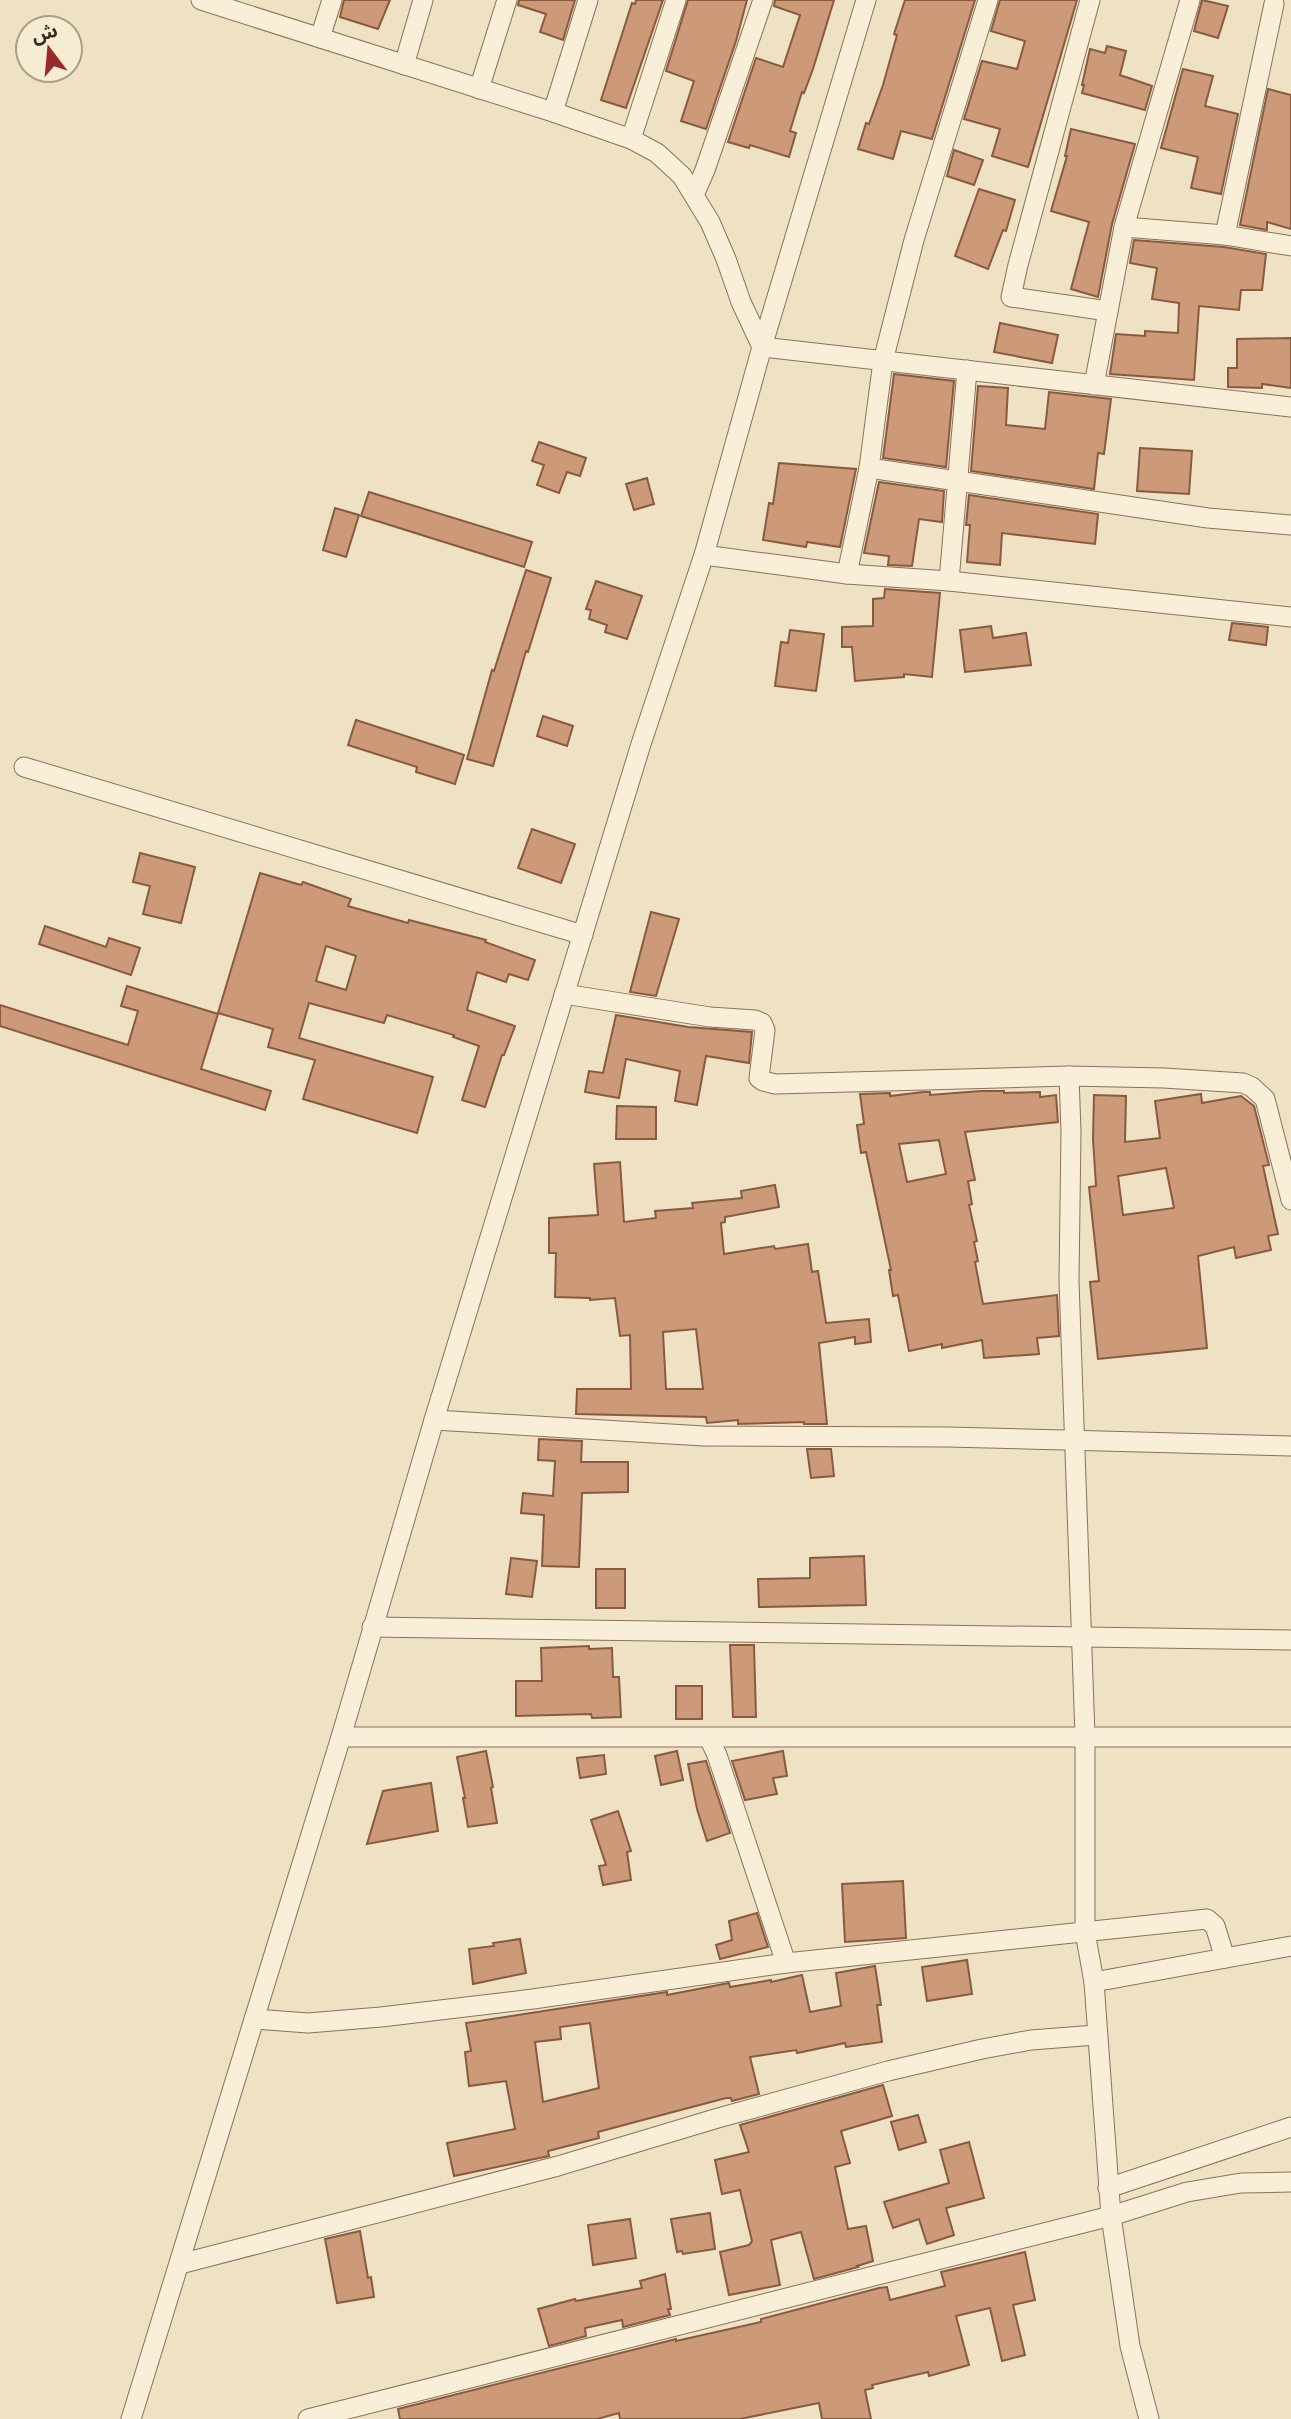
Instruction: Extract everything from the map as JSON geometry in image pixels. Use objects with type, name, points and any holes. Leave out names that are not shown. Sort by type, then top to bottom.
[{"type":"street","points":[[201,0],[248,7],[320,38],[552,112],[631,139],[657,153],[682,176],[710,222],[741,302],[762,347]]},
{"type":"street","points":[[320,38],[332,0]]},
{"type":"street","points":[[404,65],[423,0]]},
{"type":"street","points":[[479,89],[507,0]]},
{"type":"street","points":[[552,112],[589,0]]},
{"type":"street","points":[[631,139],[676,0]]},
{"type":"street","points":[[694,195],[763,0]]},
{"type":"street","points":[[131,2419],[341,1737],[434,1420],[640,744],[704,555],[762,347],[866,0]]},
{"type":"street","points":[[847,574],[869,468],[883,361],[914,240],[988,0]]},
{"type":"street","points":[[1090,0],[1011,297],[1108,311]]},
{"type":"street","points":[[1094,385],[1124,227],[1190,0]]},
{"type":"street","points":[[1225,235],[1276,4]]},
{"type":"street","points":[[1124,227],[1225,235],[1291,246]]},
{"type":"street","points":[[762,347],[1291,407]]},
{"type":"street","points":[[949,581],[967,370]]},
{"type":"street","points":[[869,468],[1208,518],[1291,525]]},
{"type":"street","points":[[704,555],[847,574],[949,581],[1291,617]]},
{"type":"street","points":[[24,767],[583,935]]},
{"type":"street","points":[[564,994],[710,1017],[755,1020],[762,1023],[765,1030],[759,1078],[775,1084],[1069,1076],[1223,1080],[1243,1083],[1265,1099],[1291,1200]]},
{"type":"street","points":[[1069,1076],[1069,1280],[1085,1736],[1085,1932],[1094,1982],[1111,2216],[1130,2346],[1149,2419]]},
{"type":"street","points":[[434,1420],[704,1436],[948,1437],[1291,1446]]},
{"type":"street","points":[[372,1627],[1291,1640]]},
{"type":"street","points":[[341,1737],[1291,1737]]},
{"type":"street","points":[[709,1738],[786,1963]]},
{"type":"street","points":[[254,2019],[308,2023],[381,2017],[547,1997],[786,1963],[1207,1919],[1215,1926],[1225,1958]]},
{"type":"street","points":[[1094,1982],[1291,1946]]},
{"type":"street","points":[[180,2264],[545,2170],[888,2071],[994,2046],[1096,2035]]},
{"type":"street","points":[[1108,2188],[1291,2127]]},
{"type":"street","points":[[307,2419],[1111,2216],[1186,2192],[1241,2183],[1291,2182]]},
{"type":"building","points":[[344,0],[390,0],[378,29],[340,17]]},
{"type":"building","points":[[519,0],[575,0],[563,40],[540,32],[546,14],[518,5]]},
{"type":"building","points":[[636,0],[663,0],[626,108],[601,100],[632,3],[635,4]]},
{"type":"building","points":[[688,0],[747,0],[706,129],[681,121],[694,81],[666,71]]},
{"type":"building","points":[[775,0],[834,0],[790,131],[796,133],[789,157],[750,145],[749,148],[728,142],[756,58],[783,67],[800,15],[774,6]]},
{"type":"building","points":[[905,0],[975,0],[932,139],[901,131],[893,159],[858,149],[883,85],[897,35],[894,34]]},
{"type":"building","points":[[1000,0],[1077,0],[1028,167],[992,156],[1000,129],[964,119],[982,61],[1017,69],[1025,41],[991,31]]},
{"type":"building","points":[[1202,0],[1228,6],[1218,38],[1194,31]]},
{"type":"building","points":[[1107,46],[1126,51],[1120,75],[1152,86],[1145,110],[1082,93],[1090,49],[1105,53]]},
{"type":"building","points":[[1183,69],[1213,76],[1205,106],[1238,114],[1221,194],[1191,188],[1198,157],[1161,148]]},
{"type":"building","points":[[1268,89],[1291,95],[1291,229],[1267,222],[1267,230],[1240,225]]},
{"type":"building","points":[[1071,129],[1135,144],[1112,224],[1098,297],[1071,289],[1089,222],[1051,211],[1067,156]]},
{"type":"building","points":[[954,150],[983,160],[974,185],[947,176]]},
{"type":"building","points":[[979,189],[1015,200],[1006,231],[1003,230],[988,269],[955,256]]},
{"type":"building","points":[[1134,240],[1224,247],[1266,254],[1262,290],[1241,290],[1239,310],[1199,306],[1194,380],[1110,374],[1116,334],[1145,336],[1145,331],[1178,333],[1179,303],[1152,299],[1157,268],[1130,263]]},
{"type":"building","points":[[1000,323],[1058,335],[1052,363],[994,352]]},
{"type":"building","points":[[1291,338],[1291,388],[1262,384],[1262,388],[1228,387],[1228,368],[1237,368],[1237,339]]},
{"type":"building","points":[[894,374],[954,381],[946,467],[883,458]]},
{"type":"building","points":[[978,386],[1008,388],[1006,425],[1045,429],[1049,392],[1111,399],[1104,454],[1098,453],[1094,489],[971,471]]},
{"type":"building","points":[[539,442],[586,458],[580,476],[567,472],[559,493],[537,485],[544,465],[532,461]]},
{"type":"building","points":[[1140,448],[1192,451],[1189,494],[1137,491]]},
{"type":"building","points":[[779,463],[856,469],[840,547],[807,542],[806,547],[763,540],[769,503],[773,504]]},
{"type":"building","points":[[647,478],[654,504],[634,510],[626,484]]},
{"type":"building","points":[[879,482],[944,491],[942,522],[919,519],[912,566],[888,565],[889,556],[864,553]]},
{"type":"building","points":[[369,492],[532,542],[524,567],[361,516]]},
{"type":"building","points":[[969,495],[1098,514],[1095,544],[1002,533],[1000,565],[967,562],[970,525],[966,525]]},
{"type":"building","points":[[335,508],[359,515],[346,557],[323,550]]},
{"type":"building","points":[[526,570],[551,578],[528,652],[526,651],[493,766],[467,759],[492,670],[494,671]]},
{"type":"building","points":[[596,581],[642,596],[627,639],[605,632],[607,625],[589,619],[591,610],[586,609]]},
{"type":"building","points":[[885,589],[940,593],[932,677],[904,674],[904,677],[855,681],[852,647],[842,647],[842,627],[873,626],[873,599],[884,598]]},
{"type":"building","points":[[1232,623],[1268,627],[1266,645],[1229,640]]},
{"type":"building","points":[[991,626],[993,638],[1026,633],[1031,665],[965,672],[960,630]]},
{"type":"building","points":[[790,630],[824,634],[816,691],[775,686],[781,642],[788,643]]},
{"type":"building","points":[[543,716],[573,726],[567,746],[537,736]]},
{"type":"building","points":[[356,720],[464,755],[455,784],[416,772],[417,767],[348,745]]},
{"type":"building","points":[[532,829],[575,844],[561,883],[518,868]]},
{"type":"building","points":[[140,853],[195,867],[181,923],[143,914],[150,886],[133,882]]},
{"type":"building","points":[[260,873],[301,885],[303,882],[351,899],[348,906],[408,923],[409,920],[486,940],[485,942],[535,960],[528,980],[509,974],[506,982],[477,972],[467,1010],[515,1026],[502,1055],[485,1107],[462,1100],[479,1046],[453,1037],[454,1035],[387,1015],[384,1023],[309,1003],[299,1038],[433,1077],[417,1133],[303,1099],[315,1060],[268,1047],[273,1029],[218,1013]],"holes":[[[326,946],[356,956],[346,990],[316,981]]]},
{"type":"building","points":[[651,912],[679,919],[656,996],[630,992]]},
{"type":"building","points":[[45,926],[106,947],[109,938],[140,948],[131,975],[39,944]]},
{"type":"building","points":[[127,986],[218,1014],[201,1069],[271,1091],[265,1110],[0,1026],[0,1005],[128,1045],[138,1011],[121,1006]]},
{"type":"building","points":[[616,1015],[688,1027],[752,1032],[749,1063],[706,1056],[697,1105],[675,1101],[680,1071],[626,1059],[619,1098],[585,1092],[589,1071],[603,1073]]},
{"type":"building","points":[[1004,1091],[1040,1092],[1040,1097],[1056,1095],[1058,1122],[965,1132],[975,1180],[968,1181],[972,1204],[969,1205],[977,1241],[974,1242],[978,1261],[975,1262],[983,1304],[1057,1295],[1059,1336],[1037,1338],[1039,1354],[984,1358],[982,1340],[909,1351],[898,1295],[893,1296],[891,1270],[866,1152],[861,1153],[857,1125],[864,1124],[860,1094],[890,1093],[890,1096],[930,1092],[930,1095]],"holes":[[[939,1140],[946,1174],[907,1182],[899,1144]]]},
{"type":"building","points":[[1201,1094],[1202,1103],[1241,1096],[1254,1106],[1269,1165],[1263,1166],[1278,1234],[1268,1236],[1271,1250],[1236,1258],[1234,1247],[1198,1256],[1207,1348],[1098,1359],[1090,1282],[1099,1281],[1089,1187],[1096,1186],[1094,1095],[1126,1096],[1125,1142],[1160,1138],[1155,1101]],"holes":[[[1166,1168],[1174,1208],[1123,1215],[1118,1176]]]},
{"type":"building","points":[[617,1106],[656,1107],[656,1139],[616,1139]]},
{"type":"building","points":[[620,1162],[624,1222],[656,1218],[655,1211],[693,1208],[692,1203],[742,1198],[741,1191],[775,1185],[779,1207],[725,1217],[725,1222],[721,1223],[724,1254],[808,1244],[812,1272],[818,1271],[826,1323],[869,1319],[871,1342],[855,1344],[855,1337],[819,1343],[827,1424],[738,1424],[738,1420],[707,1423],[706,1417],[576,1414],[577,1389],[631,1389],[630,1335],[620,1336],[615,1298],[590,1300],[555,1297],[556,1253],[549,1253],[549,1218],[598,1215],[594,1164]],"holes":[[[696,1329],[703,1389],[666,1389],[663,1332]]]},
{"type":"building","points":[[539,1439],[582,1441],[581,1462],[628,1462],[628,1492],[582,1493],[579,1567],[542,1566],[544,1515],[521,1513],[523,1493],[553,1496],[555,1461],[538,1460]]},
{"type":"building","points":[[807,1449],[831,1449],[834,1476],[811,1478]]},
{"type":"building","points":[[864,1556],[866,1605],[759,1607],[758,1579],[810,1578],[810,1558]]},
{"type":"building","points":[[511,1558],[537,1561],[532,1597],[506,1594]]},
{"type":"building","points":[[596,1569],[625,1569],[625,1608],[596,1608]]},
{"type":"building","points":[[730,1645],[754,1645],[756,1717],[733,1717]]},
{"type":"building","points":[[589,1646],[589,1649],[612,1648],[613,1677],[619,1677],[621,1717],[592,1718],[591,1714],[516,1716],[516,1681],[542,1681],[541,1648]]},
{"type":"building","points":[[676,1686],[702,1686],[702,1719],[676,1719]]},
{"type":"building","points":[[486,1751],[497,1823],[468,1827],[457,1757]]},
{"type":"building","points":[[677,1751],[683,1780],[661,1785],[655,1756]]},
{"type":"building","points":[[783,1751],[787,1776],[773,1778],[777,1794],[745,1800],[732,1761]]},
{"type":"building","points":[[604,1755],[606,1774],[580,1778],[577,1758]]},
{"type":"building","points":[[706,1761],[730,1833],[707,1841],[688,1764]]},
{"type":"building","points":[[431,1783],[438,1831],[367,1844],[383,1791]]},
{"type":"building","points":[[618,1811],[631,1851],[627,1852],[631,1880],[603,1885],[599,1866],[606,1865],[591,1820]]},
{"type":"building","points":[[903,1881],[906,1938],[845,1942],[842,1884]]},
{"type":"building","points":[[757,1913],[768,1947],[720,1959],[716,1945],[732,1940],[729,1921]]},
{"type":"building","points":[[520,1939],[526,1973],[473,1984],[469,1949]]},
{"type":"building","points":[[967,1960],[972,1994],[927,2001],[922,1967]]},
{"type":"building","points":[[875,1966],[881,2005],[877,2005],[882,2042],[846,2047],[845,2043],[797,2053],[796,2050],[750,2057],[759,2094],[732,2101],[731,2098],[726,2098],[598,2132],[599,2138],[548,2151],[549,2156],[454,2176],[447,2143],[515,2129],[506,2081],[469,2086],[465,2052],[471,2051],[466,2023],[667,1992],[667,1995],[729,1983],[730,1987],[771,1982],[802,1975],[810,2012],[841,2006],[836,1973]],"holes":[[[590,2023],[599,2088],[543,2102],[535,2042],[561,2039],[560,2027]]]},
{"type":"building","points":[[883,2085],[892,2116],[841,2131],[850,2163],[835,2167],[848,2229],[866,2226],[873,2261],[814,2279],[801,2232],[771,2240],[780,2285],[729,2295],[720,2252],[749,2245],[752,2241],[740,2190],[722,2194],[715,2160],[749,2152],[740,2125]]},
{"type":"building","points":[[918,2115],[926,2142],[899,2150],[891,2122]]},
{"type":"building","points":[[969,2142],[984,2198],[946,2208],[954,2235],[927,2244],[919,2219],[893,2228],[884,2202],[949,2183],[940,2150]]},
{"type":"building","points":[[710,2213],[715,2249],[683,2254],[682,2251],[677,2252],[671,2219]]},
{"type":"building","points":[[630,2219],[636,2258],[593,2265],[588,2225]]},
{"type":"building","points":[[360,2231],[374,2297],[337,2303],[325,2239]]},
{"type":"building","points":[[1025,2252],[1035,2300],[1013,2305],[1025,2355],[1002,2361],[990,2308],[956,2316],[969,2365],[929,2376],[928,2372],[872,2385],[873,2388],[865,2390],[871,2419],[822,2419],[819,2403],[740,2419],[620,2419],[619,2413],[597,2419],[400,2419],[398,2409],[676,2339],[761,2322],[761,2319],[879,2288],[887,2287],[890,2300],[945,2286],[941,2272]]},
{"type":"building","points":[[665,2274],[670,2315],[623,2327],[622,2320],[585,2328],[586,2336],[549,2346],[538,2309],[575,2299],[576,2301],[642,2288],[640,2281]]}]
